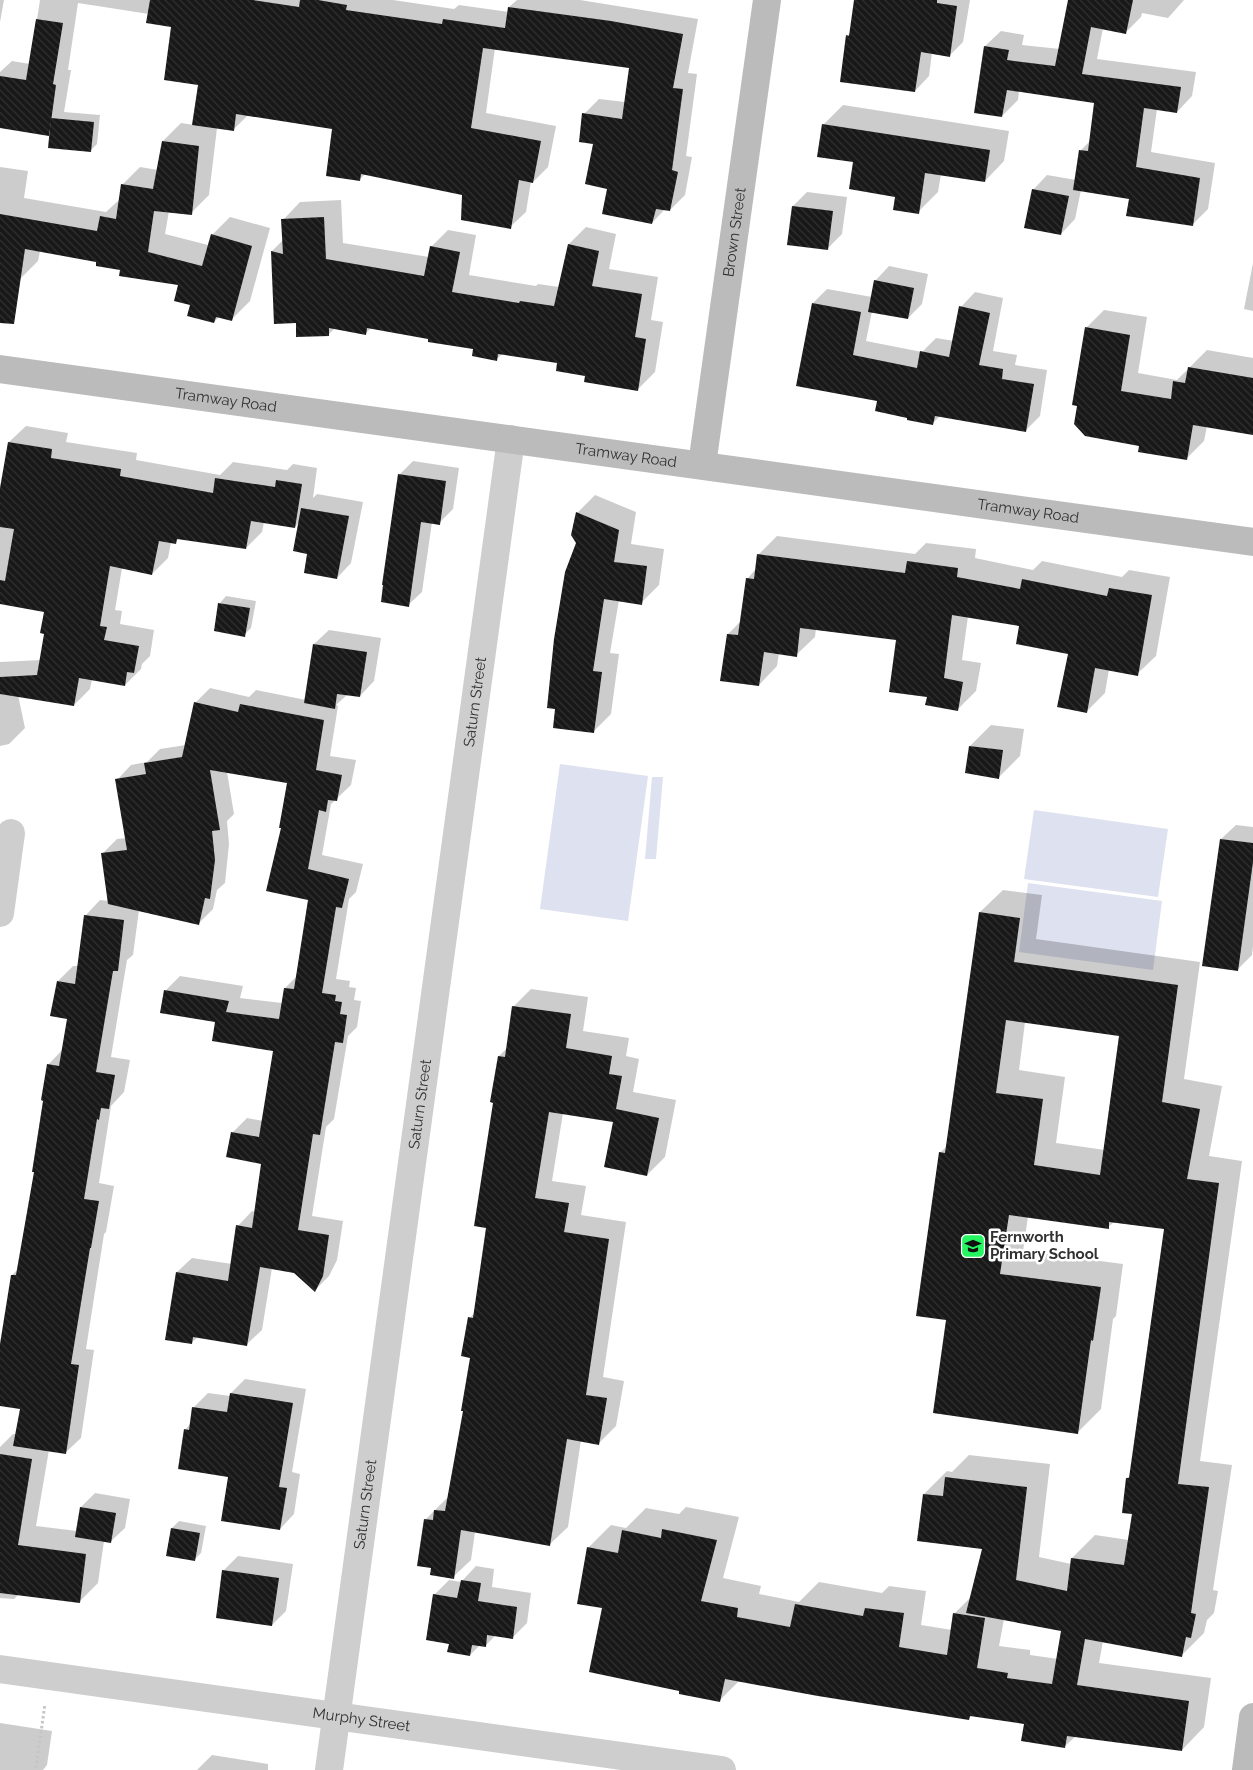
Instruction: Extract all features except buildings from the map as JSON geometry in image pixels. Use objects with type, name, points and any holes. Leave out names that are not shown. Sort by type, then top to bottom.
[{"type":"street","name":"Brown Street","points":[[702,465],[768,0]]},
{"type":"street","name":"Tramway Road","points":[[0,369],[511,438],[1253,542]]},
{"type":"street","name":"Saturn Street","points":[[329,1770],[511,438]]},
{"type":"street","points":[[0,913],[11,834]]},
{"type":"street","name":"Murphy Street","points":[[0,1669],[722,1770]]},
{"type":"street","points":[[1246,1770],[1253,1716]]},
{"type":"path","points":[[36,1768],[45,1701]]},
{"type":"shaded area","points":[[560,764],[648,776],[628,921],[540,909]]},
{"type":"shaded area","points":[[652,777],[663,777],[656,859],[645,859]]},
{"type":"shaded area","points":[[1034,810],[1168,829],[1158,897],[1024,879]]},
{"type":"shaded area","points":[[1028,883],[1162,901],[1153,970],[1019,952]]},
{"type":"place","name":"Fernworth Primary School","points":[[973,1246]]}]
